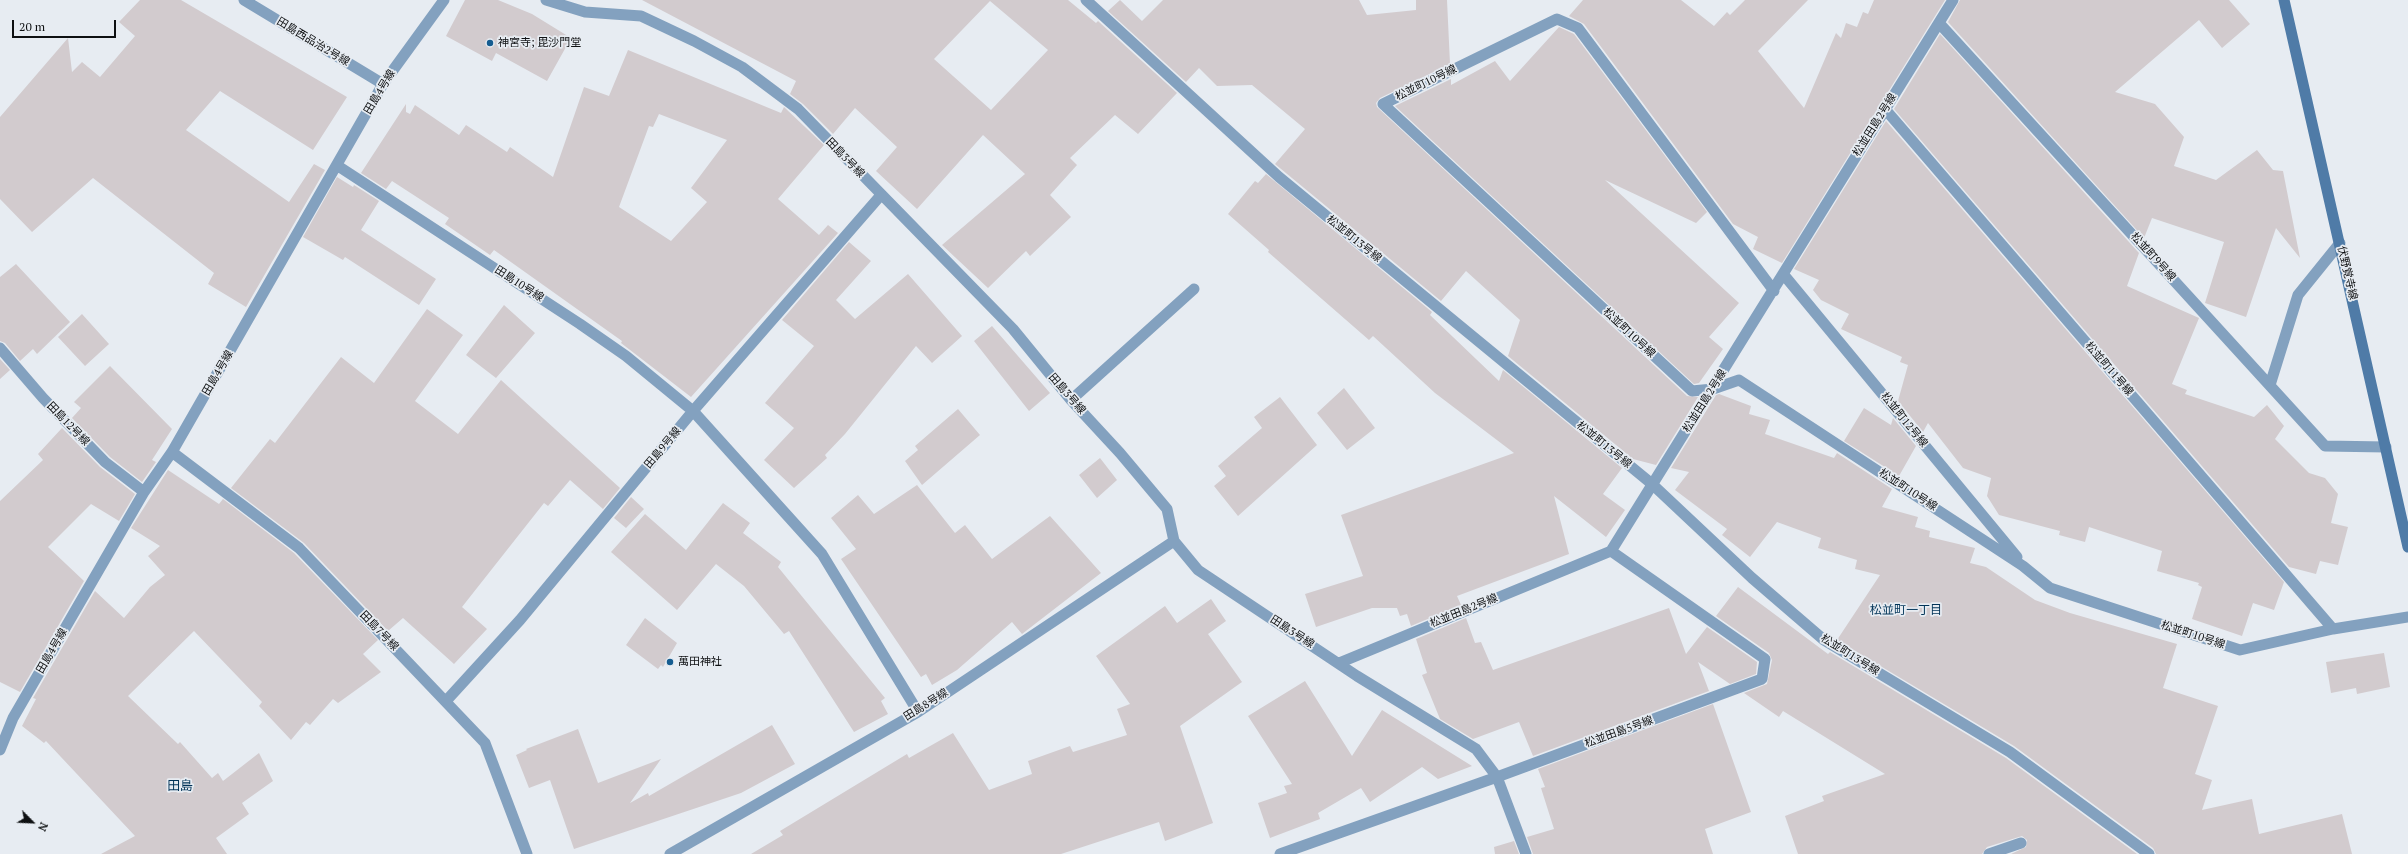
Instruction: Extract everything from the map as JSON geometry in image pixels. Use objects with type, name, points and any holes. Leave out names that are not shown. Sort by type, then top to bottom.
[{"type":"main road","name":"伏野覚寺線","points":[[2284,0],[2408,547]]},
{"type":"street","name":"田島西品治2号線","points":[[244,0],[383,84]]},
{"type":"street","name":"田島4号線","points":[[0,750],[13,718],[144,492],[172,452],[338,166],[383,84],[444,0]]},
{"type":"street","name":"田島3号線","points":[[546,0],[585,12],[641,16],[719,54],[742,68],[798,109],[1013,329],[1071,400],[1120,453],[1167,509],[1174,541],[1198,570],[1339,663],[1476,749],[1497,777],[1526,854]]},
{"type":"street","name":"松並町13号線","points":[[1086,0],[1279,177],[1652,484],[1752,578],[1824,640],[2010,752],[2149,854]]},
{"type":"street","name":"松並田島2号線","points":[[1339,663],[1611,551],[1784,275],[1953,0]]},
{"type":"street","name":"松並町10号線","points":[[1774,291],[1578,28],[1557,19],[1383,104],[1692,391],[1713,389],[1739,380],[2024,566],[2050,588],[2240,650],[2333,629],[2408,618]]},
{"type":"street","name":"松並町9号線","points":[[1939,23],[2325,446],[2386,447]]},
{"type":"street","name":"松並町11号線","points":[[1885,109],[2333,629]]},
{"type":"street","name":"田島10号線","points":[[338,166],[586,328],[626,356],[694,411],[822,554],[918,712]]},
{"type":"street","name":"田島9号線","points":[[446,701],[520,620],[694,411],[881,195]]},
{"type":"street","points":[[2270,385],[2298,295],[2340,243]]},
{"type":"street","name":"松並町12号線","points":[[1784,275],[2024,566]]},
{"type":"street","points":[[1071,400],[1194,289]]},
{"type":"street","name":"田島12号線","points":[[0,348],[43,398],[105,462],[144,492]]},
{"type":"street","name":"田島7号線","points":[[172,452],[300,548],[486,743],[527,854]]},
{"type":"street","name":"田島8号線","points":[[670,854],[918,712],[1174,541]]},
{"type":"street","name":"松並田島5号線","points":[[1280,854],[1497,777],[1762,679],[1765,659],[1611,551]]},
{"type":"street","points":[[1989,854],[2021,843]]},
{"type":"building","points":[[140,0],[181,0],[347,97],[313,150],[220,91],[186,130],[289,202],[314,164],[325,170],[246,307],[208,284],[214,273],[93,178],[32,232],[0,199],[0,117],[68,38],[72,72],[82,62],[100,77],[135,36],[119,22]]},
{"type":"building","points":[[465,0],[498,0],[532,14],[571,38],[547,81],[496,53],[492,61],[446,36]]},
{"type":"building","points":[[642,0],[1068,0],[1096,23],[1098,21],[1177,93],[1138,134],[1115,115],[1070,158],[1077,165],[1050,195],[1071,217],[1030,256],[1026,251],[988,288],[942,245],[1025,174],[983,135],[917,209],[876,171],[897,147],[855,108],[833,134],[803,104],[790,94],[796,81]],"holes":[[[990,1],[1048,50],[991,110],[934,59]]]},
{"type":"building","points":[[1120,0],[1142,21],[1163,0],[1359,0],[1367,15],[1416,10],[1416,0],[1447,0],[1450,64],[1380,98],[1376,103],[1377,107],[1687,396],[1698,397],[1656,465],[1633,459],[1508,356],[1520,320],[1466,271],[1441,301],[1275,164],[1305,129],[1252,85],[1217,86],[1199,68],[1186,82],[1108,11]]},
{"type":"building","points":[[1583,0],[1681,0],[1714,26],[1727,12],[1730,15],[1745,0],[1808,0],[1758,51],[1804,108],[1836,33],[1841,38],[1846,23],[1857,27],[1863,12],[1868,14],[1874,0],[1945,0],[1782,263],[1753,249],[1758,237],[1733,224],[1584,24],[1569,16]]},
{"type":"building","points":[[1960,0],[2229,0],[2250,24],[2222,48],[2199,20],[2115,92],[2155,104],[2184,137],[2174,166],[2216,180],[2257,150],[2273,170],[2283,171],[2300,258],[2276,228],[2246,317],[2205,303],[2224,242],[2152,218],[2144,238],[1948,22]]},
{"type":"building","points":[[1559,27],[1574,34],[1707,212],[1696,223],[1605,180],[1739,303],[1709,337],[1723,349],[1699,383],[1694,384],[1395,106],[1451,79],[1451,85],[1495,61],[1510,81]]},
{"type":"building","points":[[1940,34],[2139,253],[2127,286],[2199,318],[2172,384],[2187,390],[2185,394],[2254,417],[2267,405],[2284,426],[2275,439],[2309,473],[2325,478],[2338,494],[2331,523],[2348,527],[2338,565],[2320,561],[2316,574],[2289,567],[1894,109]]},
{"type":"building","points":[[628,50],[781,113],[784,107],[824,145],[778,199],[819,235],[828,225],[838,233],[691,397],[621,343],[622,341],[494,250],[490,255],[445,224],[449,218],[392,181],[386,189],[361,173],[406,104],[406,112],[410,114],[415,105],[459,135],[466,125],[507,152],[510,147],[553,177],[584,87],[609,96]],"holes":[[[659,114],[727,140],[691,188],[707,202],[671,241],[619,207],[649,126],[653,127]]]},
{"type":"building","points":[[1886,121],[2284,582],[2274,610],[2253,603],[2242,636],[2192,619],[2202,587],[2198,585],[2199,583],[2157,571],[2162,551],[2089,527],[2085,542],[2059,535],[2060,531],[1999,515],[1987,496],[1991,478],[1963,468],[1928,423],[1923,432],[1898,401],[1908,365],[1900,362],[1902,357],[1841,329],[1849,314],[1821,300],[1813,290],[1819,280],[1794,269]]},
{"type":"building","points":[[1266,174],[1432,312],[1430,315],[1499,381],[1503,370],[1622,468],[1603,494],[1625,510],[1606,537],[1554,496],[1569,554],[1457,596],[1461,605],[1411,626],[1407,614],[1400,616],[1397,608],[1372,608],[1316,627],[1305,594],[1363,576],[1341,515],[1514,453],[1435,393],[1373,336],[1369,340],[1268,252],[1269,250],[1228,214],[1255,181],[1258,183]]},
{"type":"building","points":[[337,177],[353,187],[354,185],[379,201],[361,230],[436,279],[419,305],[345,257],[343,260],[303,237]]},
{"type":"building","points":[[849,242],[871,261],[836,300],[855,319],[908,274],[962,336],[932,363],[916,346],[845,434],[825,455],[827,458],[794,488],[764,460],[794,428],[765,403],[814,346],[782,320]]},
{"type":"building","points":[[16,264],[70,322],[37,354],[33,349],[20,361],[5,343],[0,341],[0,277]]},
{"type":"building","points":[[504,305],[535,333],[496,378],[466,355]]},
{"type":"building","points":[[427,309],[463,335],[415,401],[458,434],[501,380],[620,488],[603,509],[570,480],[548,506],[544,503],[462,607],[487,629],[454,664],[403,618],[388,631],[304,543],[231,488],[270,439],[275,443],[341,357],[374,383]]},
{"type":"building","points":[[82,314],[109,344],[85,366],[58,337]]},
{"type":"building","points":[[992,326],[1050,393],[1029,411],[974,341]]},
{"type":"building","points":[[0,359],[10,370],[0,379]]},
{"type":"building","points":[[110,366],[172,429],[152,460],[156,462],[142,482],[110,457],[72,418],[81,408],[74,402]]},
{"type":"building","points":[[1344,388],[1375,428],[1347,450],[1317,413]]},
{"type":"building","points":[[1719,394],[1751,406],[1749,414],[1770,420],[1765,434],[1834,458],[1837,453],[1892,489],[1882,507],[1918,517],[1915,527],[1930,531],[1929,537],[1975,548],[1970,563],[1986,567],[2035,600],[2070,613],[2177,644],[2163,688],[2218,706],[2195,774],[2212,780],[2202,810],[2252,799],[2259,834],[2342,814],[2352,854],[2156,854],[2153,848],[2014,746],[1837,640],[1880,575],[1855,569],[1857,560],[1818,548],[1821,538],[1777,522],[1750,557],[1722,535],[1727,529],[1675,490],[1689,472],[1671,468],[1716,395]]},
{"type":"building","points":[[1280,397],[1317,445],[1238,516],[1214,486],[1226,476],[1218,466],[1262,428],[1254,417]]},
{"type":"building","points":[[1864,408],[1891,425],[1893,418],[1916,446],[1899,476],[1844,441]]},
{"type":"building","points":[[958,409],[980,435],[922,485],[905,461],[918,450],[915,446]]},
{"type":"building","points":[[62,428],[100,467],[135,494],[119,521],[91,504],[48,547],[84,581],[20,692],[0,682],[0,501],[43,460],[38,454]]},
{"type":"building","points":[[1100,458],[1117,480],[1097,498],[1079,475]]},
{"type":"building","points":[[168,470],[219,504],[223,499],[294,553],[378,640],[363,654],[381,672],[338,703],[333,699],[310,725],[306,722],[291,740],[259,706],[262,702],[194,631],[128,696],[178,744],[180,742],[212,778],[218,773],[223,781],[259,753],[273,781],[242,803],[249,814],[216,838],[227,854],[101,854],[135,836],[46,741],[44,743],[22,726],[36,699],[33,698],[95,591],[124,618],[150,587],[165,575],[148,556],[160,546],[131,528]]},
{"type":"building","points":[[917,485],[955,533],[965,525],[992,559],[1050,516],[1101,573],[1022,634],[1012,622],[957,670],[932,685],[926,674],[921,677],[841,559],[856,549],[831,518],[858,495],[874,514]]},
{"type":"building","points":[[631,497],[644,509],[626,528],[614,518]]},
{"type":"building","points":[[723,503],[750,523],[743,533],[781,562],[778,567],[885,698],[881,701],[888,714],[854,732],[789,631],[784,634],[744,586],[716,564],[677,610],[611,552],[645,514],[686,550]]},
{"type":"building","points":[[1738,587],[1828,654],[1830,652],[2006,758],[2137,854],[2011,854],[2026,847],[2027,840],[2022,836],[1987,847],[1982,854],[1798,854],[1785,816],[1824,801],[1822,796],[1885,774],[1783,711],[1779,717],[1744,693],[1767,684],[1772,660],[1769,653],[1716,616]]},
{"type":"building","points":[[1211,599],[1226,621],[1208,634],[1242,682],[1180,726],[1213,823],[1165,841],[1159,822],[1061,854],[751,854],[783,835],[780,831],[907,754],[909,758],[953,733],[989,790],[1032,774],[1028,761],[1070,746],[1073,752],[1127,735],[1117,709],[1130,704],[1096,656],[1165,606],[1177,623]]},
{"type":"building","points":[[1669,608],[1686,654],[1707,627],[1757,662],[1756,674],[1730,684],[1698,662],[1709,691],[1533,756],[1519,722],[1473,739],[1440,719],[1422,675],[1427,673],[1416,639],[1466,618],[1475,643],[1481,642],[1493,670]]},
{"type":"building","points":[[645,618],[677,643],[663,667],[661,665],[658,669],[626,645]]},
{"type":"building","points":[[2384,653],[2390,687],[2357,694],[2356,688],[2331,693],[2326,662]]},
{"type":"building","points":[[1305,681],[1352,756],[1382,710],[1472,766],[1438,779],[1422,767],[1370,802],[1361,788],[1318,813],[1320,819],[1270,838],[1258,803],[1287,793],[1284,786],[1292,784],[1248,716]]},
{"type":"building","points":[[1713,704],[1751,812],[1705,829],[1713,854],[1533,854],[1527,837],[1554,829],[1541,788],[1545,787],[1538,769]]},
{"type":"building","points":[[772,725],[795,764],[741,793],[574,849],[550,780],[529,788],[516,755],[527,750],[526,749],[578,729],[598,783],[661,759],[630,803],[648,793],[649,796]]},
{"type":"building","points":[[1514,841],[1519,854],[1495,854],[1494,847]]},
{"type":"place","name":"神宮寺; 毘沙門堂","points":[[490,43]]},
{"type":"place","name":"萬田神社","points":[[670,662]]},
{"type":"district","name":"松並町一丁目","points":[[1906,611]]},
{"type":"district","name":"田島","points":[[180,786]]}]
